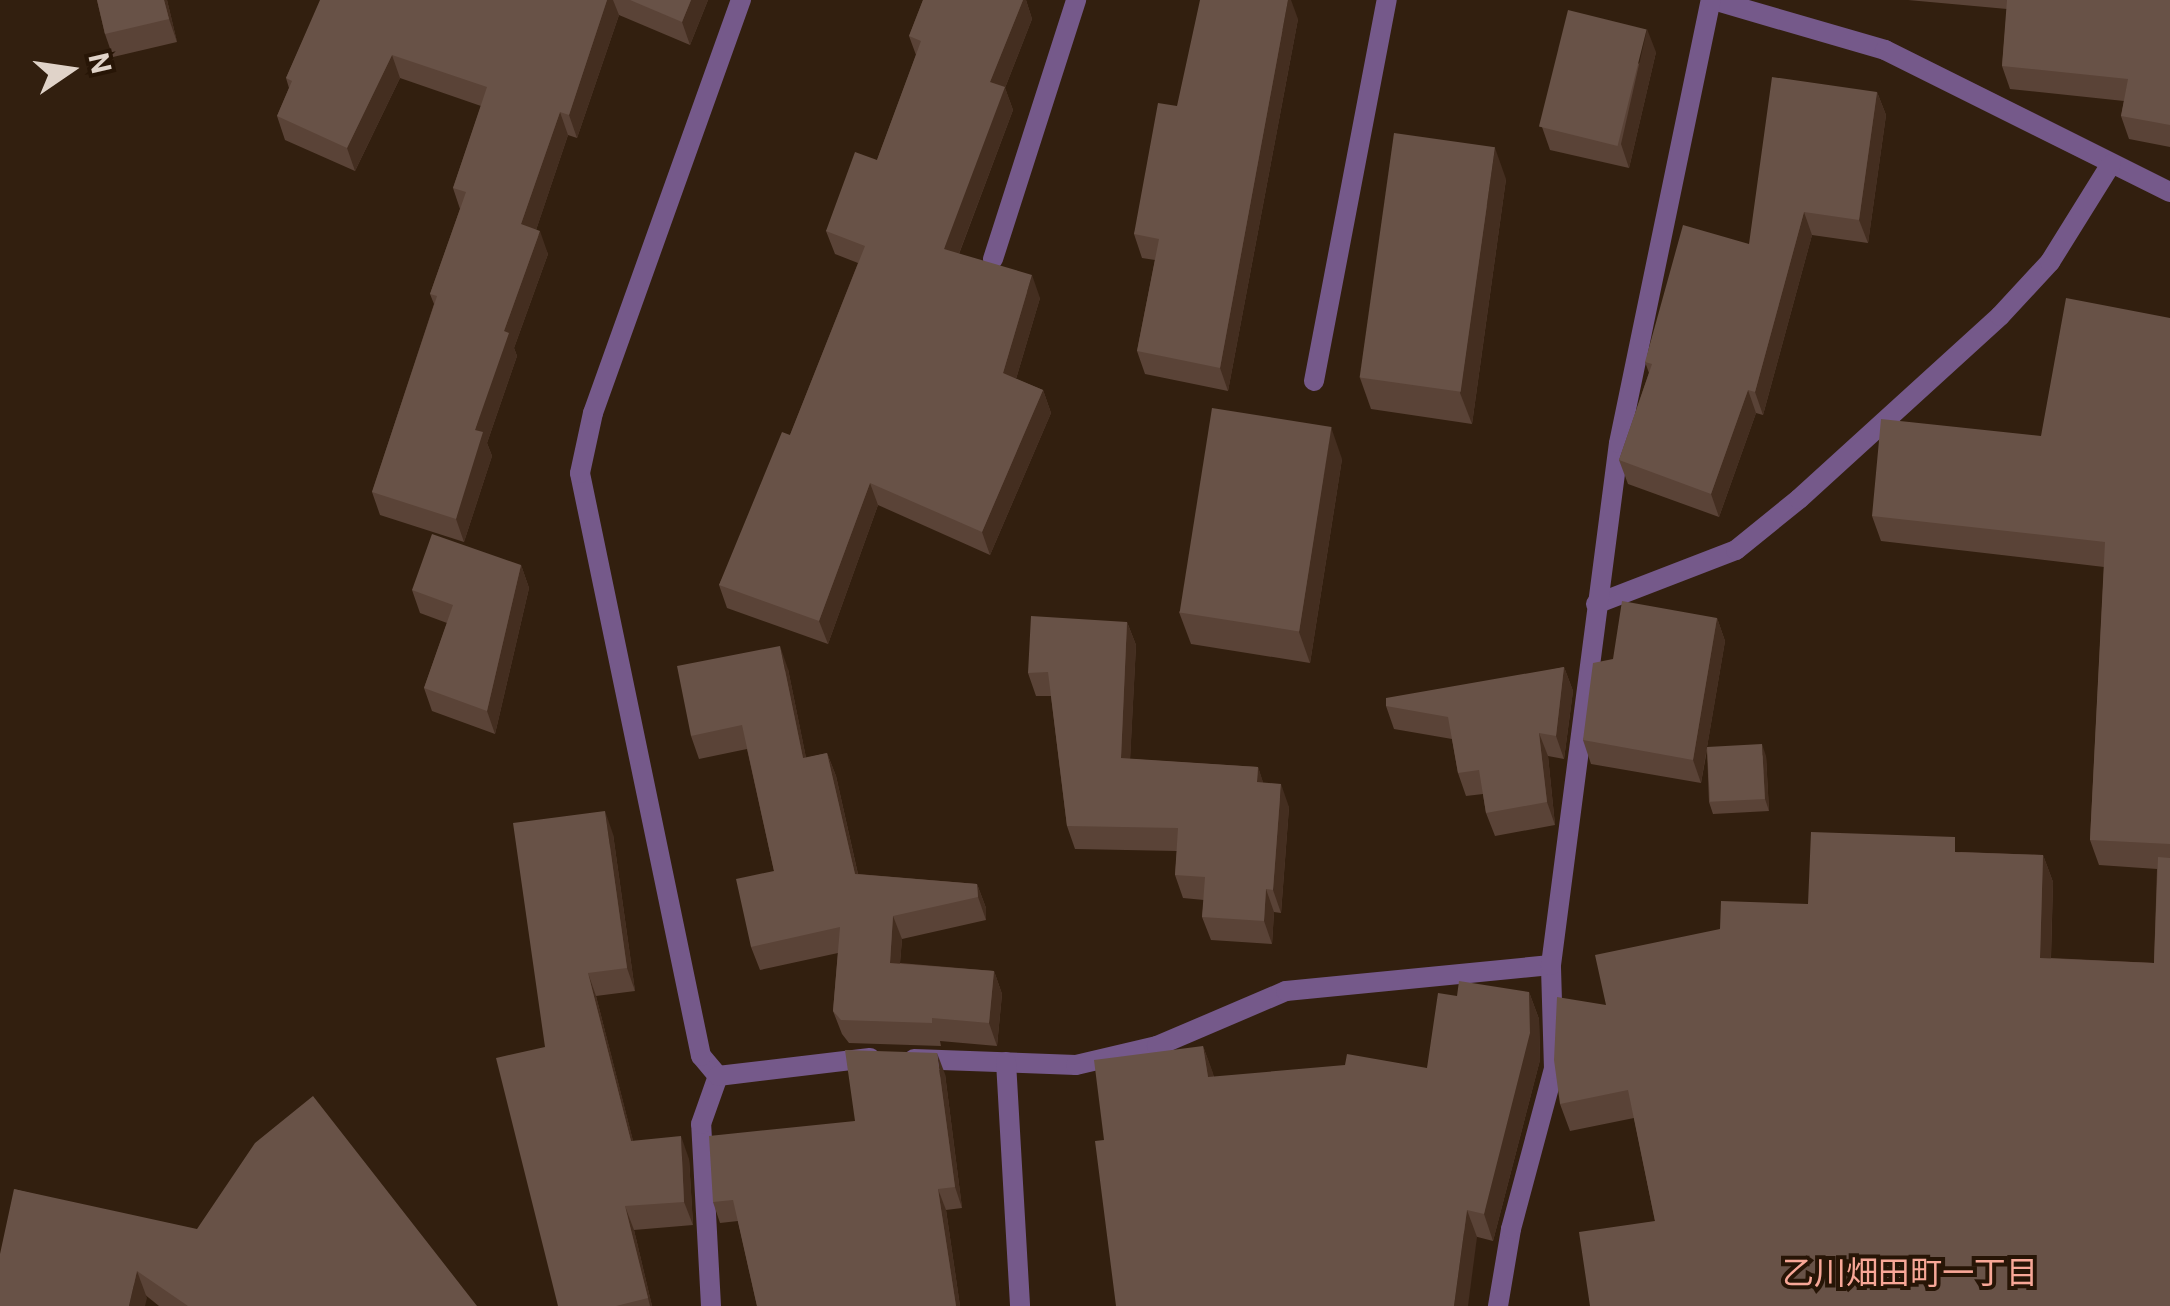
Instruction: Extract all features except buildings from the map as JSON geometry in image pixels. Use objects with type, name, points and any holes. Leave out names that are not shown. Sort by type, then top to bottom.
[{"type":"street","points":[[718,1076],[702,1056],[580,473],[593,412],[741,0]]},
{"type":"street","points":[[993,259],[1076,0]]},
{"type":"street","points":[[1314,381],[1386,0]]},
{"type":"street","points":[[1498,1306],[1511,1230],[1554,1069],[1552,964],[1619,443],[1712,0],[1885,50],[2170,192]]},
{"type":"street","points":[[1596,604],[1736,550],[1799,499],[2000,316],[2050,262],[2111,164]]},
{"type":"street","points":[[718,1076],[851,1057],[1076,1066],[1157,1046],[1286,991],[1552,964]]},
{"type":"street","points":[[1006,1062],[1020,1306]]},
{"type":"street","points":[[711,1306],[700,1124],[718,1076]]},
{"type":"district","name":"乙川畑田町一丁目","points":[[1910,1273]]}]
